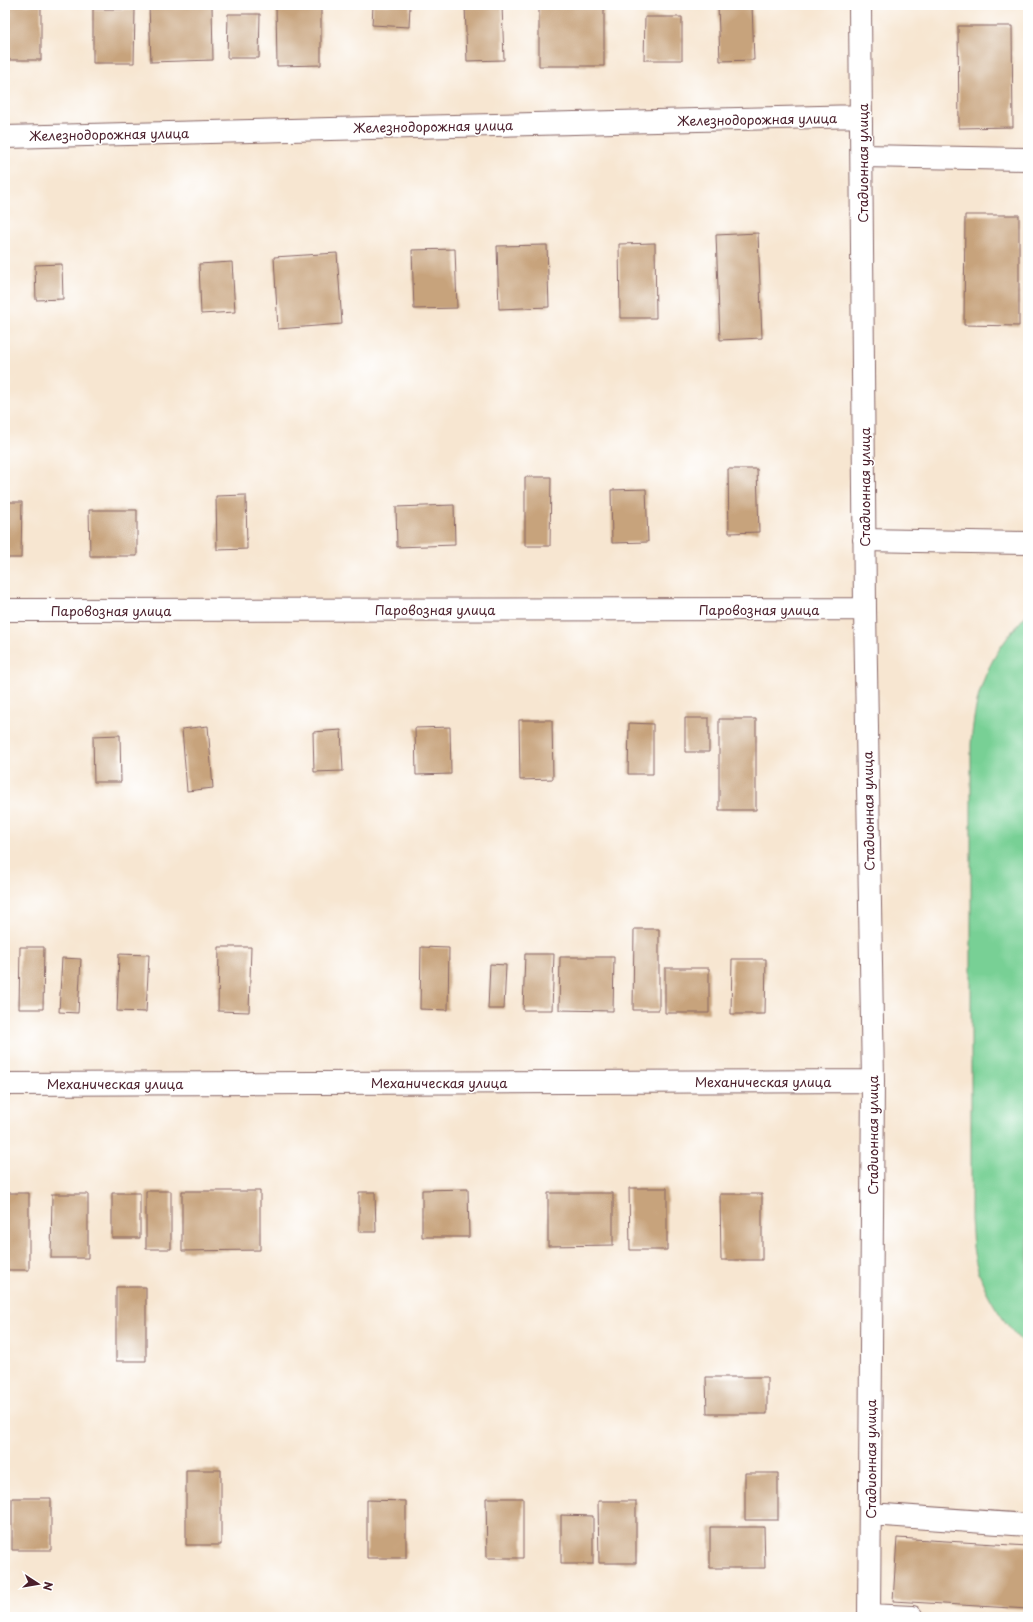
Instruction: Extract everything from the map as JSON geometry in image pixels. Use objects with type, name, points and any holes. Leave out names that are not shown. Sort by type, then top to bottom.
[{"type":"street","name":"Стадионная улица","points":[[860,5],[864,540],[873,1081],[870,1616]]},
{"type":"street","name":"Железнодорожная улица","points":[[5,136],[861,116]]},
{"type":"street","points":[[862,156],[1028,159]]},
{"type":"street","points":[[864,540],[1028,543]]},
{"type":"street","name":"Паровозная улица","points":[[5,610],[865,609]]},
{"type":"street","name":"Механическая улица","points":[[5,1084],[873,1081]]},
{"type":"street","points":[[870,1514],[1028,1525]]},
{"type":"street","points":[[870,1616],[912,1617]]},
{"type":"green space","points":[[1028,613],[1028,1349],[1000,1315],[986,1289],[980,1276],[973,1244],[971,1219],[971,744],[976,705],[986,673],[1003,644]]},
{"type":"building","points":[[5,5],[41,5],[41,60],[5,60]]},
{"type":"building","points":[[149,5],[212,5],[213,60],[151,62]]},
{"type":"building","points":[[276,5],[321,5],[321,65],[277,66]]},
{"type":"building","points":[[373,5],[410,5],[409,27],[372,25]]},
{"type":"building","points":[[465,5],[502,5],[504,60],[467,61]]},
{"type":"building","points":[[539,5],[604,5],[604,66],[539,66]]},
{"type":"building","points":[[718,5],[752,5],[754,60],[720,61]]},
{"type":"building","points":[[960,5],[1017,5],[1017,7],[960,9]]},
{"type":"building","points":[[93,9],[135,9],[134,63],[93,63]]},
{"type":"building","points":[[228,14],[260,14],[259,58],[227,58]]},
{"type":"building","points":[[645,17],[682,17],[682,60],[644,60]]},
{"type":"building","points":[[958,26],[1012,26],[1013,127],[959,128]]},
{"type":"building","points":[[965,215],[1019,215],[1019,326],[964,325]]},
{"type":"building","points":[[758,233],[762,338],[720,340],[716,235]]},
{"type":"building","points":[[655,243],[656,318],[620,318],[619,244]]},
{"type":"building","points":[[547,245],[549,307],[499,309],[497,246]]},
{"type":"building","points":[[455,249],[457,308],[414,309],[412,250]]},
{"type":"building","points":[[337,253],[342,324],[278,329],[274,257]]},
{"type":"building","points":[[232,262],[235,312],[201,314],[199,264]]},
{"type":"building","points":[[62,264],[63,299],[36,300],[35,265]]},
{"type":"building","points":[[728,469],[757,469],[759,532],[729,533]]},
{"type":"building","points":[[525,477],[551,477],[550,546],[525,546]]},
{"type":"building","points":[[646,489],[648,542],[612,543],[611,490]]},
{"type":"building","points":[[246,495],[247,549],[217,550],[216,496]]},
{"type":"building","points":[[5,502],[22,502],[21,558],[5,558]]},
{"type":"building","points":[[454,505],[455,545],[397,547],[396,507]]},
{"type":"building","points":[[89,510],[137,510],[137,556],[90,556]]},
{"type":"building","points":[[685,718],[709,718],[709,752],[685,752]]},
{"type":"building","points":[[719,719],[756,719],[756,810],[719,810]]},
{"type":"building","points":[[519,720],[552,720],[553,779],[520,780]]},
{"type":"building","points":[[629,723],[653,724],[653,774],[628,774]]},
{"type":"building","points":[[208,726],[213,788],[187,791],[182,729]]},
{"type":"building","points":[[450,727],[451,774],[416,775],[415,728]]},
{"type":"building","points":[[341,730],[343,771],[314,772],[313,732]]},
{"type":"building","points":[[120,735],[121,782],[94,782],[93,736]]},
{"type":"building","points":[[634,929],[659,929],[659,1010],[633,1010]]},
{"type":"building","points":[[20,947],[44,947],[43,1009],[19,1009]]},
{"type":"building","points":[[219,947],[251,947],[249,1012],[218,1011]]},
{"type":"building","points":[[421,947],[449,948],[448,1010],[420,1009]]},
{"type":"building","points":[[119,954],[149,955],[146,1012],[117,1011]]},
{"type":"building","points":[[525,954],[554,954],[552,1010],[523,1010]]},
{"type":"building","points":[[560,957],[614,957],[613,1011],[559,1010]]},
{"type":"building","points":[[62,958],[81,959],[78,1013],[59,1012]]},
{"type":"building","points":[[732,959],[766,959],[765,1014],[731,1014]]},
{"type":"building","points":[[490,964],[506,965],[504,1009],[488,1009]]},
{"type":"building","points":[[665,968],[709,968],[709,1013],[665,1013]]},
{"type":"building","points":[[629,1188],[667,1188],[667,1250],[630,1250]]},
{"type":"building","points":[[468,1189],[469,1237],[422,1237],[422,1190]]},
{"type":"building","points":[[146,1191],[171,1191],[171,1249],[146,1249]]},
{"type":"building","points":[[182,1191],[260,1191],[260,1250],[182,1251]]},
{"type":"building","points":[[359,1192],[375,1192],[376,1232],[359,1232]]},
{"type":"building","points":[[5,1193],[29,1193],[29,1270],[5,1270]]},
{"type":"building","points":[[112,1193],[140,1193],[140,1238],[112,1238]]},
{"type":"building","points":[[548,1193],[613,1193],[613,1245],[548,1246]]},
{"type":"building","points":[[52,1194],[88,1194],[88,1258],[51,1258]]},
{"type":"building","points":[[720,1194],[762,1194],[762,1260],[721,1260]]},
{"type":"building","points":[[116,1287],[146,1287],[146,1361],[116,1361]]},
{"type":"building","points":[[706,1377],[767,1377],[767,1414],[707,1414]]},
{"type":"building","points":[[186,1470],[221,1470],[221,1545],[186,1545]]},
{"type":"building","points":[[745,1473],[778,1473],[778,1520],[745,1520]]},
{"type":"building","points":[[12,1498],[51,1498],[51,1550],[12,1550]]},
{"type":"building","points":[[486,1498],[523,1498],[523,1558],[487,1558]]},
{"type":"building","points":[[367,1500],[406,1501],[406,1558],[367,1558]]},
{"type":"building","points":[[598,1501],[636,1501],[636,1563],[599,1563]]},
{"type":"building","points":[[561,1515],[593,1516],[593,1564],[561,1564]]},
{"type":"building","points":[[710,1527],[764,1527],[765,1568],[710,1568]]},
{"type":"building","points":[[897,1538],[1028,1546],[1028,1609],[893,1601]]}]
